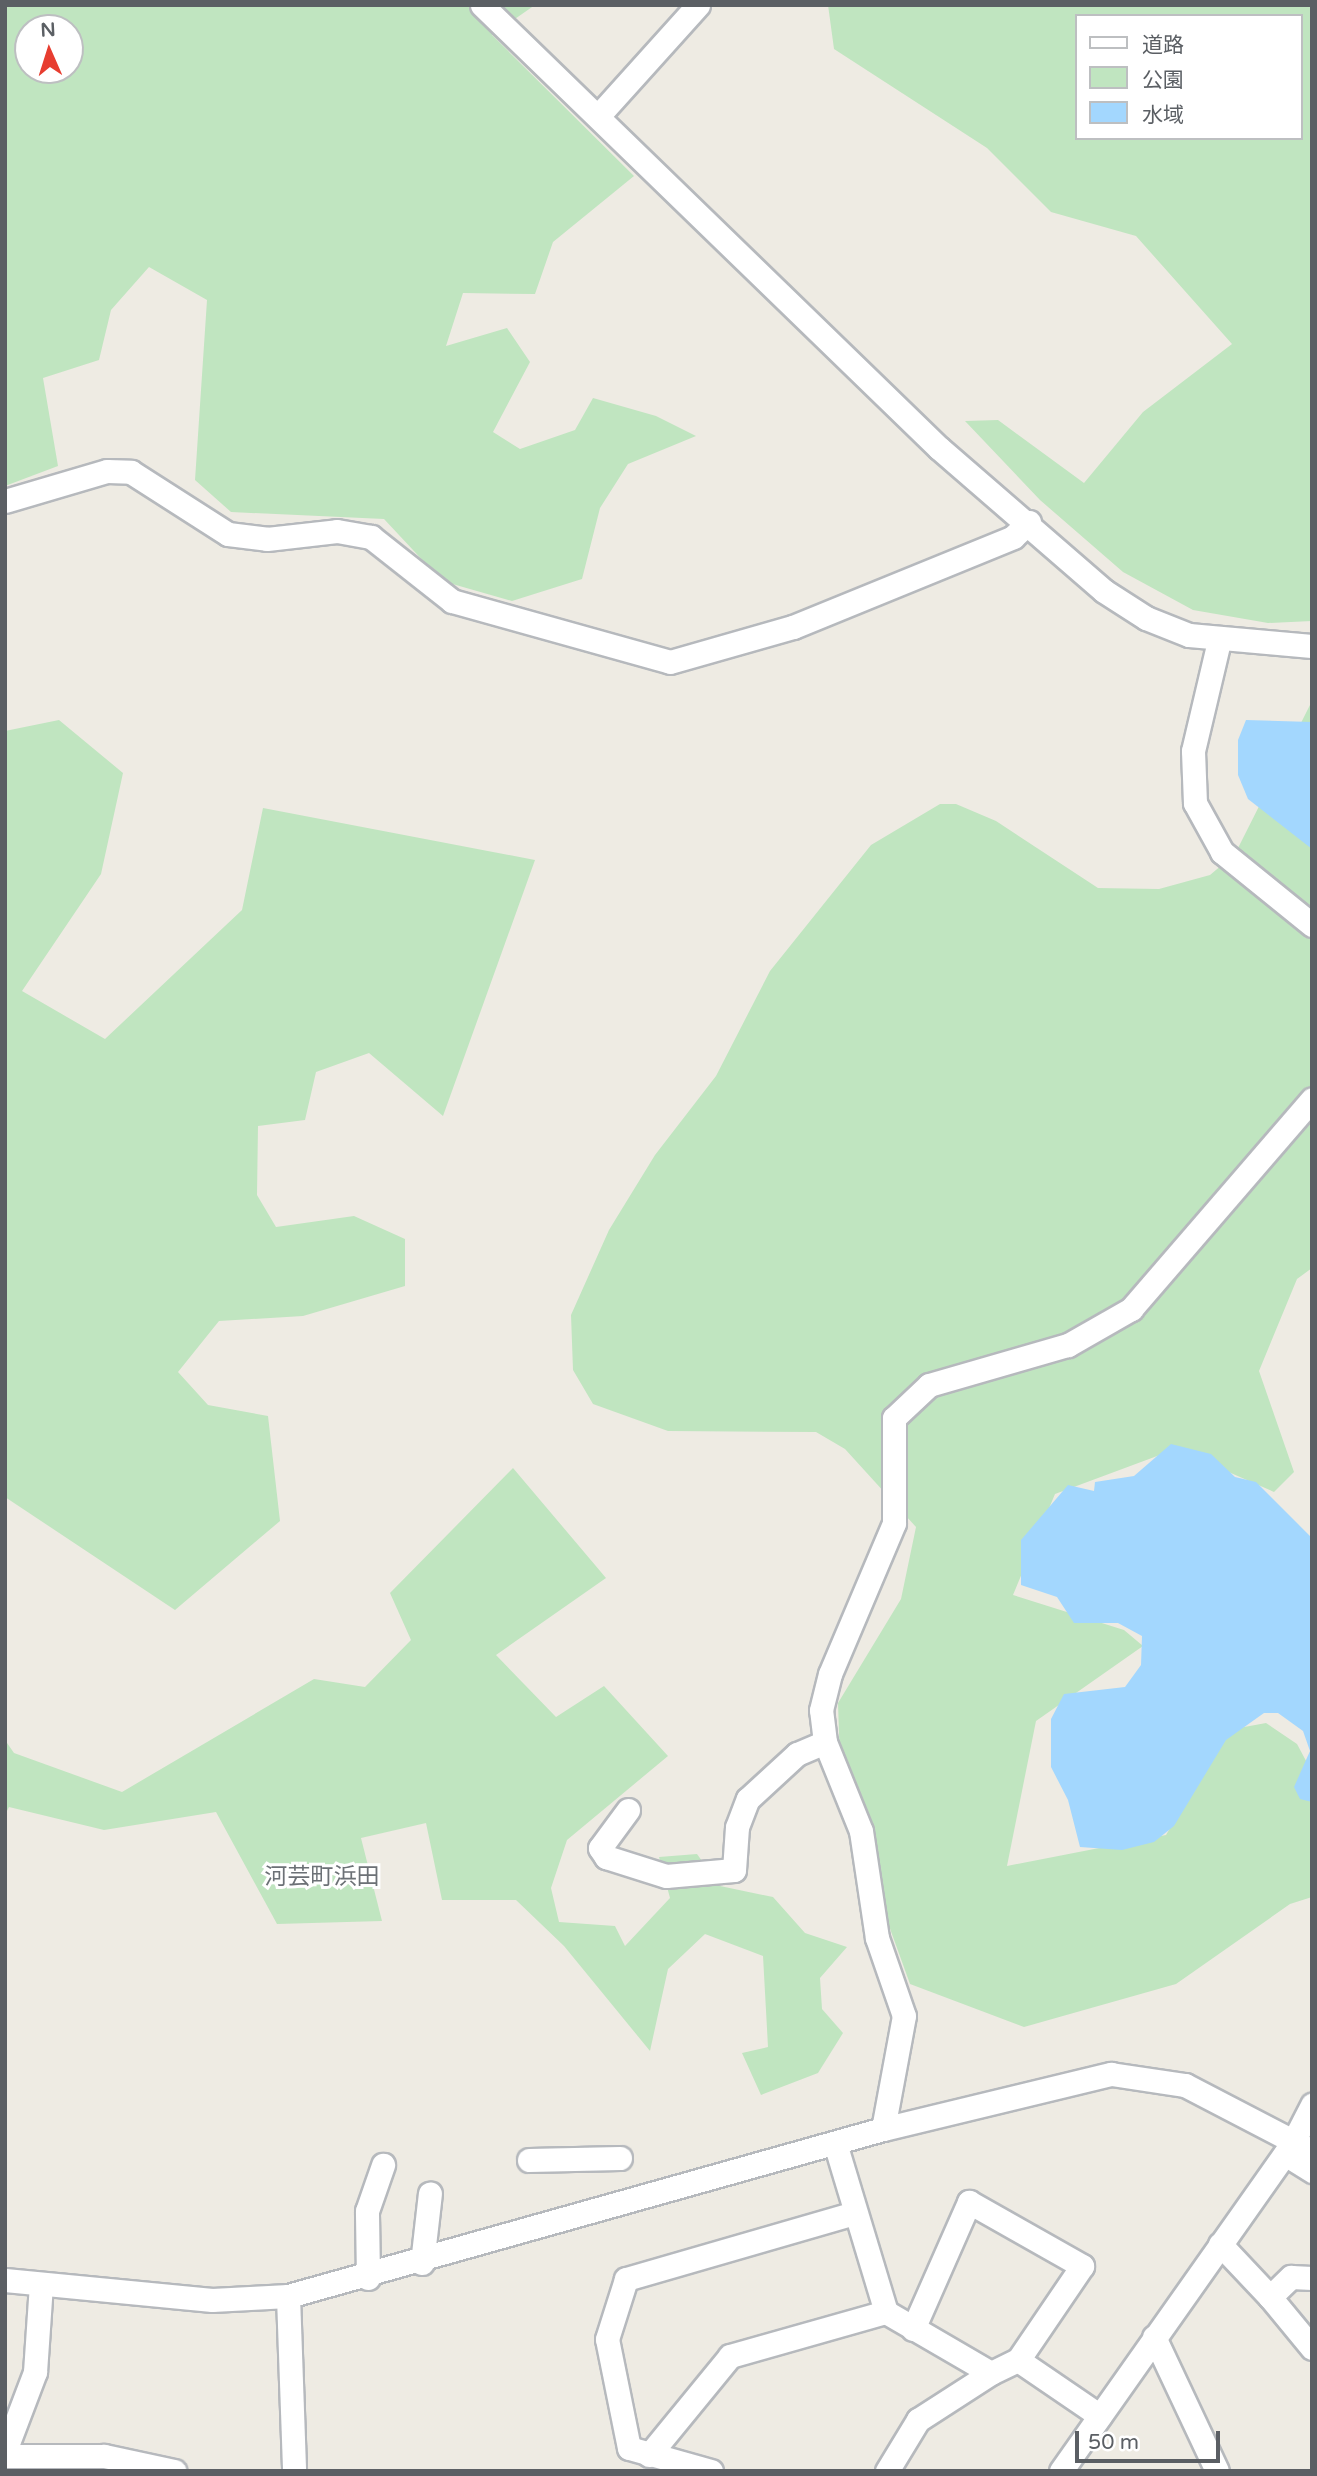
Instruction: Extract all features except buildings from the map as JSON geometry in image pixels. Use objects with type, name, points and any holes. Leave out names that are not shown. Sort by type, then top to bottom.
[{"type":"street","points":[[482,5],[599,115],[930,439],[1123,606],[1170,629],[1219,641],[1312,646]]},
{"type":"street","points":[[599,115],[698,5]]},
{"type":"street","points":[[5,501],[107,471],[131,472],[228,534],[267,539],[337,531],[371,537],[452,601],[670,662],[793,627],[1013,537],[1029,522]]},
{"type":"street","points":[[1219,641],[1193,751],[1195,803],[1222,852],[1312,925]]},
{"type":"street","points":[[883,2129],[904,2016],[877,1938],[861,1831],[825,1742],[822,1696],[894,1523],[890,1437],[901,1406],[929,1385],[1094,1333],[1131,1309],[1312,1099]]},
{"type":"street","points":[[628,1810],[600,1848],[606,1857],[666,1876],[734,1870],[740,1851],[737,1827],[748,1799],[797,1754],[825,1742]]},
{"type":"street","points":[[5,2280],[212,2300],[288,2296],[368,2278],[883,2129],[1075,2078],[1148,2075],[1185,2085],[1296,2149],[1312,2171]]},
{"type":"street","points":[[1061,2471],[1220,2244],[1296,2149],[1312,2105]]},
{"type":"street","points":[[835,2143],[886,2312],[991,2373]]},
{"type":"street","points":[[529,2160],[620,2158]]},
{"type":"street","points":[[368,2278],[367,2211],[383,2165]]},
{"type":"street","points":[[422,2263],[430,2193]]},
{"type":"street","points":[[887,2471],[918,2420],[991,2373],[1018,2360],[1082,2266],[969,2202],[913,2329]]},
{"type":"street","points":[[711,2471],[629,2448],[607,2339],[626,2279],[855,2213]]},
{"type":"street","points":[[1220,2244],[1270,2297],[1312,2348]]},
{"type":"street","points":[[1270,2297],[1292,2277],[1312,2278]]},
{"type":"street","points":[[41,2284],[35,2372],[5,2454],[104,2456],[174,2471]]},
{"type":"street","points":[[288,2296],[294,2471]]},
{"type":"street","points":[[649,2455],[730,2356],[886,2312]]},
{"type":"street","points":[[1154,2337],[1217,2471]]},
{"type":"street","points":[[1018,2360],[1100,2416]]},
{"type":"green space","points":[[5,5],[535,5],[492,35],[634,176],[553,242],[535,294],[463,293],[446,346],[507,328],[530,362],[493,432],[520,449],[575,430],[593,398],[656,416],[696,436],[628,464],[600,508],[582,579],[512,601],[442,581],[384,519],[231,512],[195,480],[207,300],[149,267],[111,310],[99,360],[43,378],[58,466],[5,486]]},
{"type":"green space","points":[[828,5],[1312,5],[1312,621],[1268,623],[1193,610],[1123,572],[1040,500],[965,421],[998,420],[1084,483],[1143,412],[1232,344],[1136,236],[1051,212],[987,148],[834,49]]},
{"type":"green space","points":[[1312,701],[1312,1268],[1297,1279],[1259,1371],[1294,1472],[1274,1492],[1176,1449],[1055,1494],[1013,1595],[1124,1630],[1143,1646],[1036,1721],[1007,1866],[1166,1835],[1228,1730],[1266,1723],[1297,1744],[1312,1772],[1312,1897],[1290,1904],[1176,1984],[1024,2027],[910,1984],[841,1793],[838,1703],[901,1599],[916,1527],[845,1449],[816,1432],[668,1431],[593,1404],[573,1370],[571,1315],[609,1230],[655,1155],[716,1076],[770,971],[871,845],[940,804],[956,804],[996,821],[1098,888],[1159,889],[1210,875],[1235,854]]},
{"type":"green space","points":[[59,720],[123,773],[101,874],[22,991],[105,1039],[242,910],[263,808],[535,860],[443,1116],[369,1053],[316,1072],[305,1120],[258,1126],[257,1195],[276,1227],[354,1216],[405,1239],[405,1286],[303,1316],[219,1321],[178,1372],[208,1405],[268,1416],[280,1521],[175,1610],[5,1497],[5,731]]},
{"type":"green space","points":[[513,1468],[606,1578],[496,1655],[556,1717],[604,1686],[668,1756],[567,1840],[551,1888],[559,1922],[615,1926],[625,1946],[670,1898],[659,1857],[697,1854],[720,1886],[773,1897],[805,1933],[847,1947],[820,1978],[822,2009],[843,2033],[818,2073],[761,2095],[742,2053],[768,2047],[763,1956],[705,1934],[668,1969],[650,2051],[564,1946],[516,1900],[442,1900],[426,1823],[361,1838],[382,1921],[277,1924],[216,1812],[104,1830],[9,1807],[5,1815],[5,1740],[14,1753],[122,1792],[314,1679],[365,1687],[411,1640],[390,1593]]},
{"type":"water","points":[[1246,720],[1312,722],[1312,849],[1248,799],[1238,775],[1238,740]]},
{"type":"water","points":[[1171,1444],[1211,1454],[1235,1477],[1256,1482],[1312,1538],[1312,1802],[1300,1799],[1294,1787],[1310,1751],[1303,1731],[1278,1713],[1264,1713],[1226,1740],[1174,1826],[1154,1842],[1122,1850],[1080,1847],[1068,1800],[1051,1767],[1051,1719],[1064,1694],[1125,1687],[1141,1665],[1142,1636],[1118,1623],[1074,1623],[1057,1597],[1021,1585],[1021,1540],[1068,1485],[1094,1491],[1095,1482],[1134,1476]]},
{"type":"district","name":"河芸町浜田","points":[[322,1877]]}]
